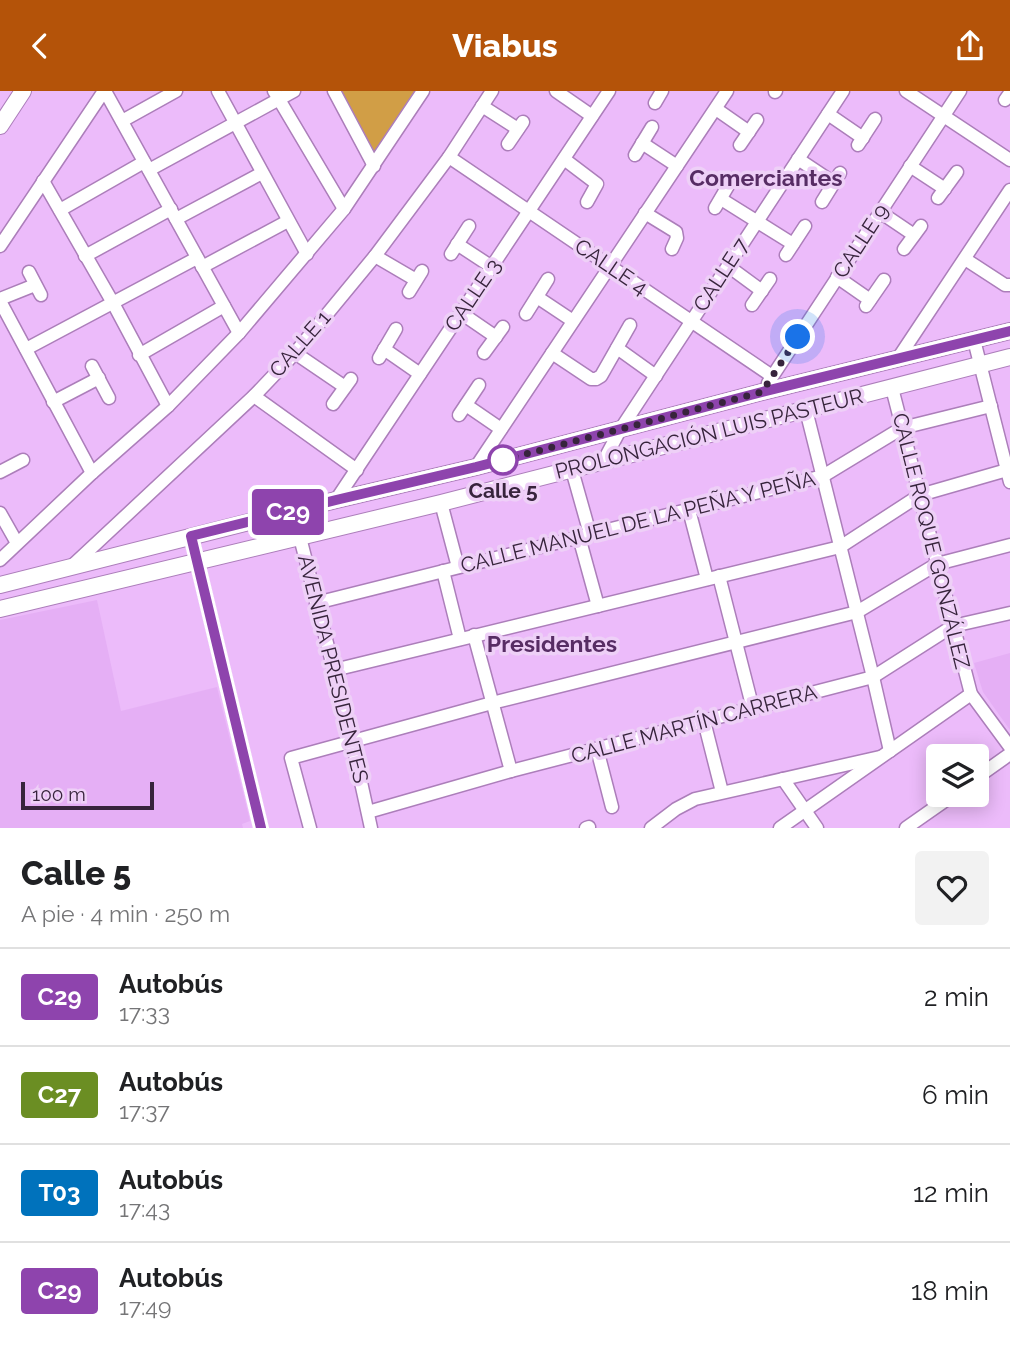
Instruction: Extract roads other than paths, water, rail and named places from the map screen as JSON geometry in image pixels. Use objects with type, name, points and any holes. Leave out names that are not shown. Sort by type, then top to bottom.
[{"type":"main road","points":[[0,126],[23,91]]},
{"type":"main road","name":"PROLONGACIÓN LUIS PASTEUR","points":[[0,585],[1010,331]]},
{"type":"main road","name":"PROLONGACIÓN LUIS PASTEUR","points":[[0,609],[441,503],[1010,357]]},
{"type":"street","points":[[0,246],[104,91],[239,333]]},
{"type":"street","points":[[122,121],[176,91]]},
{"type":"street","points":[[218,91],[307,254]]},
{"type":"street","points":[[60,210],[236,123],[276,95],[294,91]]},
{"type":"street","points":[[334,91],[374,166]]},
{"type":"street","points":[[0,560],[168,406],[239,333],[344,209],[423,91]]},
{"type":"street","name":"CALLE 1","points":[[72,566],[254,396],[295,353],[375,256],[449,157],[492,91]]},
{"type":"street","name":"CALLE 3","points":[[336,500],[609,91]]},
{"type":"street","points":[[476,467],[727,91]]},
{"type":"street","name":"CALLE 7","points":[[603,462],[620,430],[843,91]]},
{"type":"street","points":[[906,91],[1010,160]]},
{"type":"street","name":"CALLE 9","points":[[762,392],[960,91]]},
{"type":"street","points":[[554,93],[592,116]]},
{"type":"street","points":[[276,95],[344,209]]},
{"type":"street","points":[[482,106],[520,126],[508,144]]},
{"type":"street","points":[[716,109],[749,132]]},
{"type":"street","points":[[828,114],[860,142],[875,119]]},
{"type":"street","points":[[740,145],[757,120]]},
{"type":"street","points":[[652,128],[638,149],[677,166]]},
{"type":"street","name":"CALLE 4","points":[[449,157],[772,376]]},
{"type":"street","points":[[564,159],[597,184],[587,202]]},
{"type":"street","points":[[798,159],[837,178],[822,202]]},
{"type":"street","points":[[910,166],[941,194],[957,172]]},
{"type":"street","points":[[85,256],[262,173]]},
{"type":"street","points":[[732,179],[718,204],[757,222],[790,250],[806,226]]},
{"type":"street","points":[[43,181],[168,406]]},
{"type":"street","points":[[897,360],[1010,190]]},
{"type":"street","points":[[880,212],[918,230],[904,249]]},
{"type":"street","points":[[645,213],[676,232],[677,238],[672,249]]},
{"type":"street","points":[[26,349],[113,303],[288,221]]},
{"type":"street","points":[[470,226],[454,249],[492,267]]},
{"type":"street","points":[[375,256],[416,281]]},
{"type":"street","points":[[965,259],[1005,285],[1010,285]]},
{"type":"street","points":[[728,266],[762,291]]},
{"type":"street","points":[[29,272],[38,290],[0,300],[92,473]]},
{"type":"street","points":[[837,277],[868,303],[884,280]]},
{"type":"street","points":[[526,314],[548,279]]},
{"type":"street","points":[[752,305],[770,279]]},
{"type":"street","points":[[537,297],[573,321]]},
{"type":"street","points":[[139,355],[224,306]]},
{"type":"street","points":[[461,313],[500,332],[484,353]]},
{"type":"street","points":[[552,353],[591,379],[596,379],[601,376],[630,325]]},
{"type":"street","points":[[396,328],[381,354],[420,375]]},
{"type":"street","points":[[334,670],[840,547],[920,495],[1008,476],[974,340]]},
{"type":"street","points":[[617,348],[656,376]]},
{"type":"street","points":[[295,353],[348,383],[333,404]]},
{"type":"street","points":[[92,366],[109,398]]},
{"type":"street","points":[[53,402],[99,378]]},
{"type":"street","points":[[479,385],[463,410],[501,429]]},
{"type":"street","name":"CALLE ROQUE GONZÁLEZ","points":[[892,388],[971,694]]},
{"type":"street","points":[[254,396],[357,470]]},
{"type":"street","name":"CALLE MANUEL DE LA PEÑA Y PEÑA","points":[[316,603],[822,476],[902,428],[991,406]]},
{"type":"street","points":[[806,410],[873,677],[885,754]]},
{"type":"street","points":[[0,472],[23,459]]},
{"type":"street","points":[[572,470],[598,605]]},
{"type":"street","points":[[441,503],[458,567]]},
{"type":"street","points":[[689,509],[736,643],[753,709]]},
{"type":"street","name":"AVENIDA PRESIDENTES","points":[[293,510],[352,741],[371,828]]},
{"type":"street","points":[[0,513],[17,543]]},
{"type":"street","points":[[191,536],[261,828]]},
{"type":"street","points":[[310,828],[291,758],[492,703],[857,612],[937,564],[1010,545]]},
{"type":"street","points":[[443,571],[460,639]]},
{"type":"street","name":"CALLE MARTÍN CARRERA","points":[[368,812],[510,771],[873,677],[953,626],[1010,613]]},
{"type":"street","points":[[474,635],[510,771]]},
{"type":"street","points":[[780,828],[971,694],[1010,747]]},
{"type":"street","points":[[704,721],[722,793]]},
{"type":"street","points":[[597,749],[612,807]]},
{"type":"street","points":[[651,828],[676,809],[695,799],[885,754]]},
{"type":"street","points":[[989,769],[1010,754]]},
{"type":"street","points":[[783,779],[817,828]]},
{"type":"street","points":[[906,828],[936,807]]},
{"type":"place","name":"Calle 5","points":[[503,460]]},
{"type":"district","name":"Comerciantes","points":[[766,178]]},
{"type":"district","name":"Presidentes","points":[[552,644]]}]
